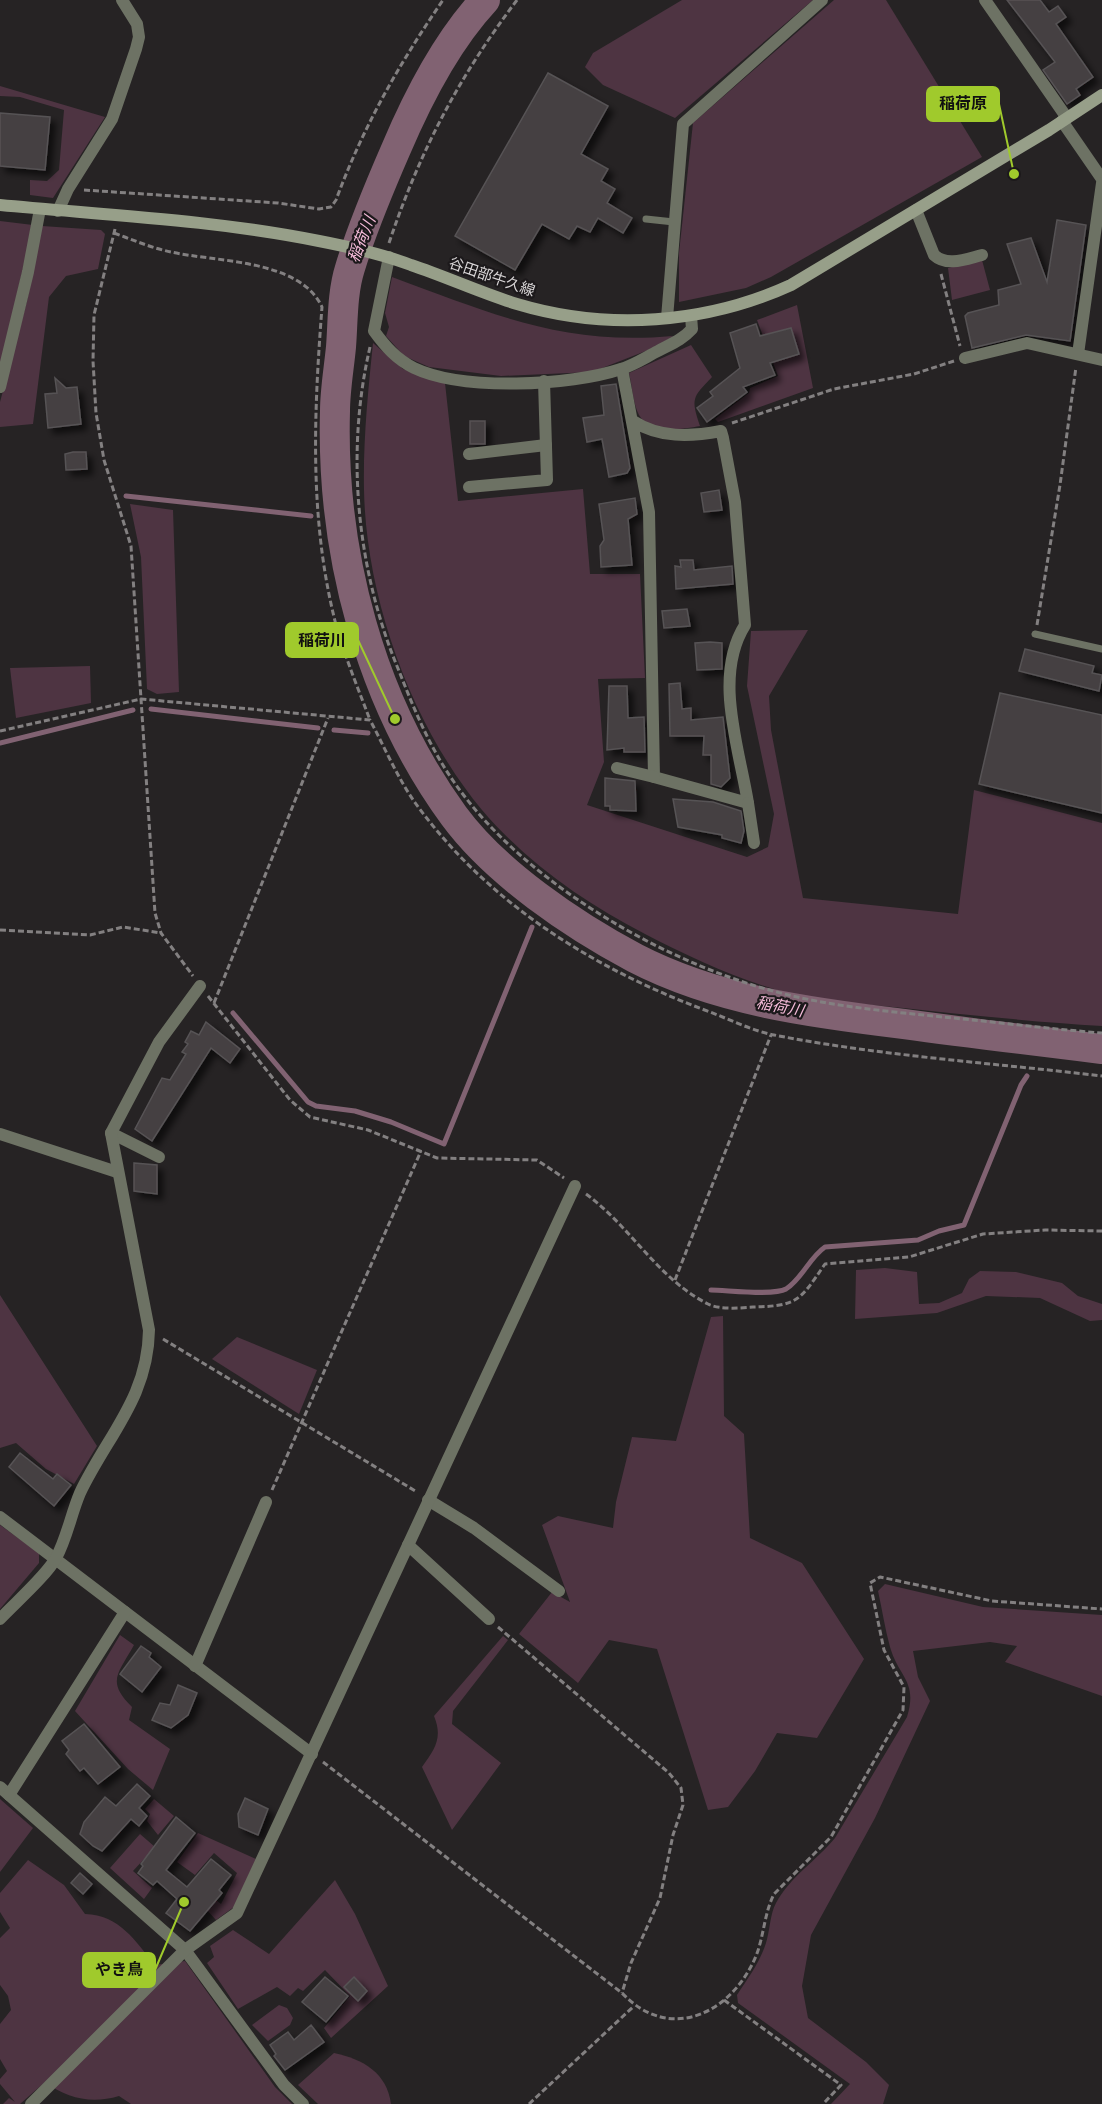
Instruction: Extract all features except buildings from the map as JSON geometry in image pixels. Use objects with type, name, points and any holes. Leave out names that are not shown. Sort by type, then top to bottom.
[{"type":"main road","name":"谷田部牛久線","points":[[0,205],[252,230],[331,243],[385,256],[518,304],[576,317],[623,321],[691,316],[761,299],[791,285],[1102,95]]},
{"type":"street","points":[[58,211],[68,189],[112,119],[136,50],[139,38],[136,24],[122,0]]},
{"type":"street","points":[[668,318],[683,124],[822,0]]},
{"type":"street","points":[[985,0],[1102,181],[1078,354]]},
{"type":"street","points":[[0,387],[28,272],[40,209]]},
{"type":"street","points":[[916,210],[934,255],[939,260],[955,261],[982,255]]},
{"type":"street","points":[[385,256],[374,331],[384,346],[402,362],[416,369],[466,381],[505,384],[544,381],[622,369],[684,338],[692,328],[691,316]]},
{"type":"street","points":[[965,358],[1027,343],[1102,360]]},
{"type":"street","points":[[622,369],[649,512],[654,777]]},
{"type":"street","points":[[469,487],[547,480],[544,381]]},
{"type":"street","points":[[633,421],[657,433],[687,435],[721,431],[735,502],[745,625],[737,638],[728,671],[729,697],[754,843]]},
{"type":"street","points":[[469,454],[546,445]]},
{"type":"street","points":[[617,768],[748,802]]},
{"type":"street","points":[[0,1619],[56,1559],[79,1496],[96,1461],[134,1401],[149,1346],[149,1330],[111,1133],[159,1042],[200,986]]},
{"type":"street","points":[[111,1133],[159,1157]]},
{"type":"street","points":[[0,1134],[117,1172]]},
{"type":"street","points":[[31,2104],[185,1950],[237,1913],[575,1186]]},
{"type":"street","points":[[429,1500],[474,1528],[559,1591]]},
{"type":"street","points":[[195,1666],[266,1502]]},
{"type":"street","points":[[0,1516],[312,1754]]},
{"type":"street","points":[[408,1545],[489,1619]]},
{"type":"street","points":[[125,1612],[5,1791],[185,1950],[284,2085],[303,2104]]},
{"type":"lane","points":[[646,219],[674,222]]},
{"type":"lane","points":[[1035,634],[1102,649]]},
{"type":"path","points":[[68,189],[278,203],[319,209],[331,207],[336,200],[372,112],[399,64],[443,0]]},
{"type":"path","points":[[385,256],[406,194],[432,132],[473,63],[517,0]]},
{"type":"path","points":[[117,217],[94,315],[93,361],[96,413],[104,460],[131,546],[155,913],[161,933],[298,1109],[310,1117],[368,1130],[437,1158],[537,1160],[603,1206],[644,1252],[675,1280],[709,1305],[732,1308],[781,1307],[796,1302],[825,1264],[909,1257],[983,1234],[1045,1230],[1102,1231]]},
{"type":"path","points":[[114,233],[173,253],[272,268],[311,290],[318,297],[322,307],[314,423],[320,538],[335,622],[370,720],[414,802],[450,847],[506,898],[543,927],[597,963],[668,997],[771,1035],[895,1054],[1102,1076]]},
{"type":"path","points":[[721,431],[727,425],[806,397],[834,389],[914,374],[965,358],[939,260]]},
{"type":"path","points":[[374,331],[360,395],[358,447],[362,539],[378,612],[388,645],[413,708],[433,748],[453,781],[474,808],[508,844],[588,905],[633,934],[716,972],[756,985],[832,1004],[1102,1033]]},
{"type":"path","points":[[1035,634],[1060,485],[1078,354]]},
{"type":"path","points":[[0,731],[141,699],[328,718],[370,720]]},
{"type":"path","points":[[214,1003],[328,718]]},
{"type":"path","points":[[0,930],[90,935],[123,927],[161,933]]},
{"type":"path","points":[[675,1280],[771,1035]]},
{"type":"path","points":[[266,1502],[421,1151]]},
{"type":"path","points":[[149,1330],[429,1500]]},
{"type":"path","points":[[312,1754],[622,1993],[634,2006],[642,2011],[676,2020],[690,2019],[724,2000],[755,1958],[768,1905],[774,1894],[831,1837],[903,1710],[904,1687],[884,1650],[870,1583],[880,1577],[992,1601],[1102,1609]]},
{"type":"path","points":[[489,1619],[669,1773],[681,1788],[683,1805],[673,1835],[660,1898],[622,1993]]},
{"type":"path","points":[[724,2000],[841,2085],[823,2104]]},
{"type":"path","points":[[529,2104],[634,2006]]},
{"type":"shaded area","points":[[682,0],[813,0],[675,118],[603,85],[585,67],[593,53]]},
{"type":"shaded area","points":[[834,0],[886,0],[982,157],[771,277],[746,288],[679,302],[679,253],[693,123]]},
{"type":"shaded area","points":[[0,86],[105,117],[53,198],[30,195],[30,180],[47,181],[59,170],[64,110],[20,97],[0,96]]},
{"type":"shaded area","points":[[0,221],[33,225],[0,368]]},
{"type":"shaded area","points":[[42,226],[101,230],[105,234],[98,269],[66,276],[49,297],[33,424],[0,427],[0,402],[27,301]]},
{"type":"shaded area","points":[[982,260],[990,290],[952,300],[948,268]]},
{"type":"shaded area","points":[[392,277],[496,315],[562,331],[633,338],[673,336],[656,347],[592,372],[501,376],[429,367],[404,356],[386,336],[389,327],[385,313]]},
{"type":"shaded area","points":[[797,305],[813,388],[718,422],[715,419],[749,393],[750,388],[778,376],[757,320]]},
{"type":"shaded area","points":[[373,343],[403,369],[445,383],[458,501],[583,489],[590,574],[640,574],[645,678],[598,679],[604,762],[587,805],[747,857],[768,847],[774,814],[747,686],[751,631],[808,630],[769,696],[771,730],[803,898],[958,914],[974,790],[1102,823],[1102,1026],[841,1002],[764,986],[694,958],[623,922],[558,880],[518,847],[482,810],[457,777],[434,740],[414,701],[384,617],[373,574],[364,490],[365,435]]},
{"type":"shaded area","points":[[691,345],[712,377],[695,399],[695,409],[700,426],[667,430],[651,426],[644,422],[637,411],[629,373]]},
{"type":"shaded area","points":[[130,504],[173,510],[179,692],[157,694],[147,689],[141,557]]},
{"type":"shaded area","points":[[90,666],[91,703],[16,718],[10,668]]},
{"type":"shaded area","points":[[885,1268],[917,1272],[919,1304],[939,1303],[962,1293],[969,1279],[980,1271],[1016,1272],[1062,1283],[1078,1296],[1102,1304],[1102,1320],[1090,1321],[1040,1298],[986,1296],[937,1313],[855,1319],[856,1270]]},
{"type":"shaded area","points":[[0,1295],[97,1446],[74,1484],[46,1469],[16,1443],[0,1448]]},
{"type":"shaded area","points":[[723,1316],[724,1416],[744,1434],[750,1538],[802,1563],[864,1659],[817,1738],[777,1733],[755,1771],[728,1807],[708,1810],[657,1649],[609,1640],[578,1683],[519,1634],[552,1592],[570,1602],[542,1525],[558,1516],[613,1528],[616,1502],[632,1437],[676,1441],[711,1317]]},
{"type":"shaded area","points":[[237,1337],[317,1370],[299,1414],[212,1359]]},
{"type":"shaded area","points":[[0,1525],[39,1553],[39,1563],[0,1609]]},
{"type":"shaded area","points":[[885,1584],[983,1607],[1102,1615],[1102,1696],[1005,1662],[1017,1646],[990,1642],[913,1651],[918,1677],[930,1701],[875,1818],[811,1935],[802,1986],[808,2018],[866,2062],[889,2085],[883,2104],[831,2104],[850,2084],[738,2003],[737,1995],[763,1950],[776,1903],[796,1877],[835,1838],[907,1717],[910,1705],[909,1687],[890,1647],[878,1591]]},
{"type":"shaded area","points":[[120,1635],[134,1645],[117,1677],[119,1690],[132,1707],[129,1720],[170,1749],[153,1790],[128,1769],[75,1711]]},
{"type":"shaded area","points":[[503,1636],[508,1640],[453,1711],[452,1724],[501,1763],[452,1830],[422,1767],[431,1755],[438,1737],[434,1716]]},
{"type":"shaded area","points":[[0,1799],[33,1828],[0,1872]]},
{"type":"shaded area","points":[[154,1799],[174,1816],[158,1835],[147,1821],[150,1814],[145,1809]]},
{"type":"shaded area","points":[[198,1833],[256,1859],[234,1907],[216,1920],[206,1909],[216,1900],[221,1904],[237,1873],[214,1853],[195,1875],[177,1862]]},
{"type":"shaded area","points":[[140,1834],[155,1847],[133,1871],[152,1888],[144,1899],[110,1868]]},
{"type":"shaded area","points":[[28,1860],[64,1885],[85,1914],[108,1919],[126,1931],[155,1965],[185,1961],[275,2087],[292,2104],[131,2104],[119,2096],[90,2100],[71,2096],[45,2082],[20,2104],[3,2104],[9,2098],[15,2102],[0,2084],[0,2079],[7,2071],[0,2059],[0,2024],[11,2010],[8,1996],[0,1985],[0,1938],[10,1928],[0,1912],[0,1893]]},
{"type":"shaded area","points":[[335,1880],[355,1914],[388,1986],[331,2038],[324,2028],[350,1996],[325,1970],[303,1991],[298,1988],[290,1996],[277,1987],[238,2009],[207,1963],[214,1957],[210,1946],[233,1930],[269,1954]]},
{"type":"shaded area","points":[[279,2005],[287,2008],[293,2018],[290,2025],[268,2041],[252,2025]]},
{"type":"shaded area","points":[[334,2053],[355,2059],[372,2069],[389,2093],[391,2104],[318,2104],[298,2085]]},
{"type":"waterway","name":"稲荷川","points":[[485,0],[458,34],[434,71],[405,129],[365,223],[346,287],[336,395],[336,464],[340,518],[349,571],[378,675],[399,724],[425,771],[454,816],[471,837],[513,877],[586,930],[667,973],[733,995],[801,1010],[1102,1049]]},
{"type":"waterway","points":[[126,496],[311,516]]},
{"type":"waterway","points":[[151,709],[318,728]]},
{"type":"waterway","points":[[0,743],[133,710]]},
{"type":"waterway","points":[[334,730],[368,733]]},
{"type":"waterway","points":[[233,1013],[308,1102],[316,1106],[355,1111],[391,1122],[444,1144],[532,927]]},
{"type":"waterway","points":[[711,1290],[780,1291],[792,1285],[825,1247],[918,1240],[939,1231],[964,1225],[1021,1085],[1027,1076]]},
{"type":"place","name":"稲荷原","points":[[1014,174]]},
{"type":"place","name":"稲荷川","points":[[395,719]]},
{"type":"place","name":"やき鳥","points":[[184,1902]]}]
